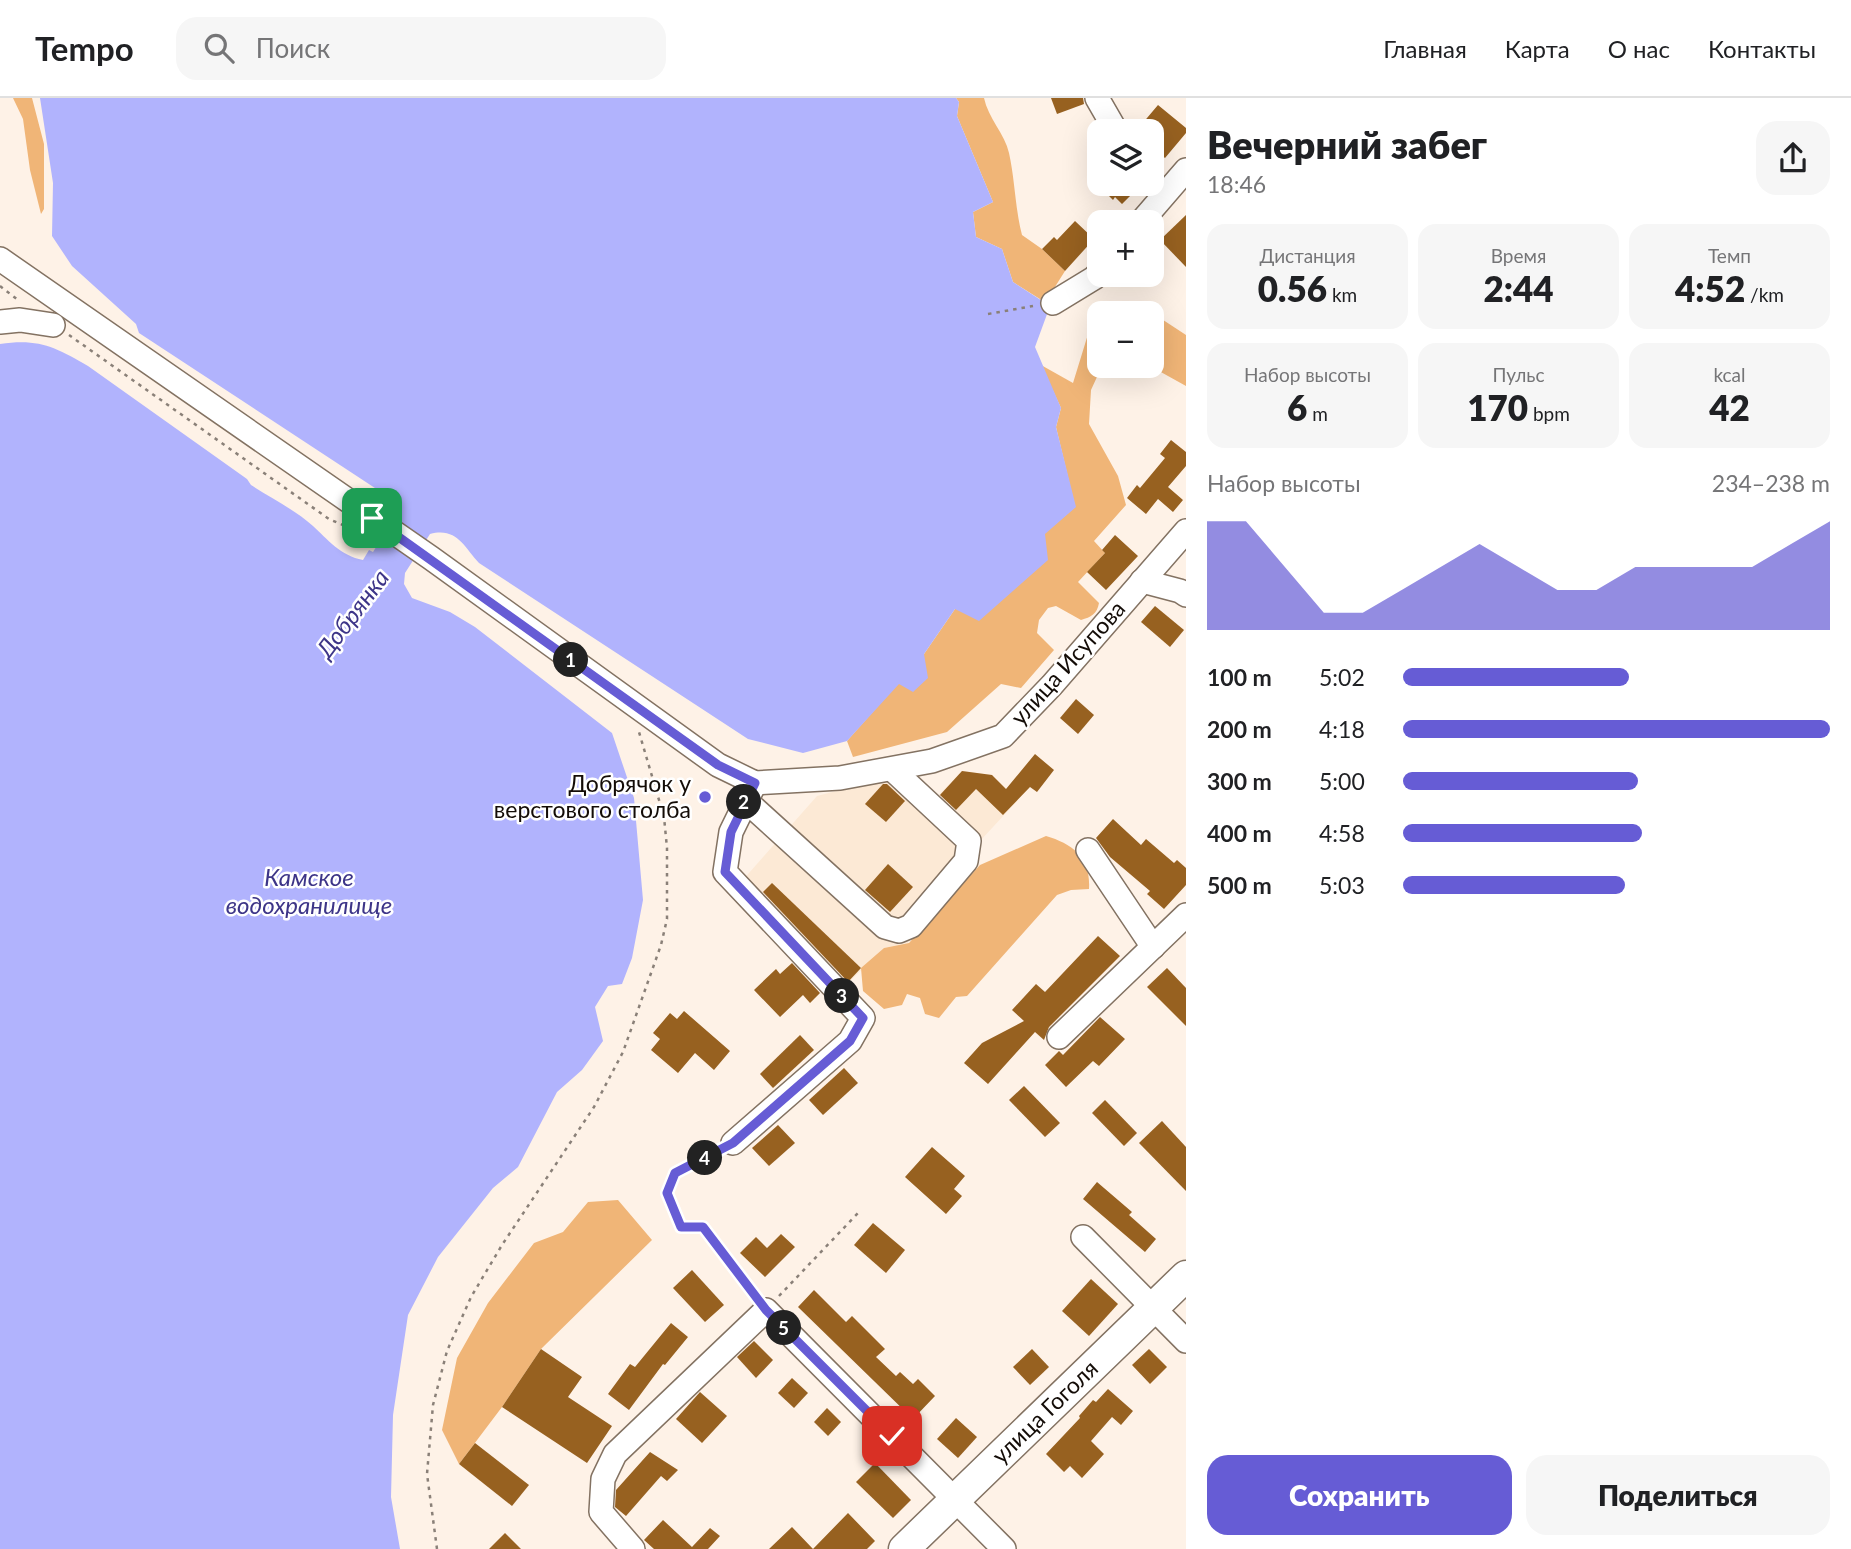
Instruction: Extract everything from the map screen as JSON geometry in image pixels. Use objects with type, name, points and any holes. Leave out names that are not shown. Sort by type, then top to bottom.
[{"type":"main road","name":"улица Гоголя","points":[[904,1549],[1186,1276]]},
{"type":"street","points":[[1097,98],[1109,119]]},
{"type":"street","points":[[1164,181],[1186,170]]},
{"type":"street","name":"улица Исупова","points":[[9,265],[366,525],[431,558],[646,725],[718,765],[750,792],[893,770],[932,761],[1003,736],[1052,685],[1186,531]]},
{"type":"street","points":[[1053,303],[1087,282]]},
{"type":"street","points":[[0,322],[20,320],[53,325]]},
{"type":"street","points":[[1142,581],[1186,595]]},
{"type":"street","points":[[733,1143],[850,1041],[863,1018],[725,872],[731,832],[750,792],[885,927],[899,931],[911,926],[966,861],[969,841],[893,770]]},
{"type":"street","points":[[1088,850],[1153,947]]},
{"type":"street","points":[[1059,1037],[1186,915]]},
{"type":"street","points":[[1083,1237],[1186,1341]]},
{"type":"street","points":[[633,1549],[601,1512],[603,1479],[615,1454],[766,1310],[1004,1549]]},
{"type":"path","points":[[0,286],[23,304]]},
{"type":"path","points":[[988,314],[1053,303]]},
{"type":"path","points":[[53,325],[335,523],[366,525]]},
{"type":"path","points":[[437,1549],[427,1474],[433,1405],[447,1351],[471,1297],[502,1245],[594,1107],[623,1052],[667,919],[664,817],[646,725]]},
{"type":"path","points":[[733,1143],[675,1173],[667,1193],[681,1227],[703,1227],[766,1310],[859,1212]]},
{"type":"shaded area","points":[[13,98],[32,98],[44,144],[44,209],[41,214],[30,170],[23,119]]},
{"type":"shaded area","points":[[956,98],[984,98],[1009,153],[1022,235],[1042,249],[1065,271],[1043,301],[1013,282],[1002,249],[976,237],[973,212],[993,202],[957,116],[959,102]]},
{"type":"shaded area","points":[[1164,321],[1186,335],[1186,386],[1164,374]]},
{"type":"shaded area","points":[[1087,338],[1087,378],[1096,378],[1091,390],[1089,424],[1118,476],[1126,505],[1094,541],[1105,553],[1078,582],[1099,603],[1097,610],[1081,620],[1056,606],[1048,608],[1039,620],[1037,633],[1054,650],[1021,688],[1001,684],[947,732],[853,757],[847,741],[924,654],[955,609],[1075,507],[1056,427],[1061,408],[1041,365],[1073,383]]},
{"type":"shaded area","points":[[962,771],[992,775],[1018,800],[968,854],[980,865],[908,943],[884,948],[848,983],[741,882],[817,796],[890,777],[925,809]]},
{"type":"shaded area","points":[[1046,836],[1064,843],[1078,854],[1087,869],[1089,889],[1071,890],[1057,895],[967,996],[956,997],[939,1018],[925,1014],[920,998],[907,994],[902,1005],[884,1009],[863,991],[861,968],[884,948],[909,943],[980,865]]},
{"type":"shaded area","points":[[618,1200],[652,1240],[541,1349],[459,1464],[442,1430],[457,1358],[488,1303],[534,1243],[563,1232],[588,1202]]},
{"type":"water","points":[[40,98],[956,98],[959,102],[957,116],[993,202],[973,212],[976,237],[1002,249],[1013,282],[1050,306],[1035,347],[1061,408],[1056,427],[1076,507],[1045,534],[1048,560],[979,621],[955,609],[924,654],[928,678],[913,692],[899,684],[847,741],[803,753],[748,739],[479,563],[459,540],[447,533],[430,534],[405,573],[404,584],[412,598],[450,612],[475,627],[612,733],[634,798],[643,900],[632,958],[622,984],[608,986],[595,1007],[603,1041],[582,1070],[557,1092],[518,1167],[493,1188],[438,1257],[408,1315],[393,1415],[391,1497],[400,1549],[0,1549],[0,344],[36,343],[88,366],[247,479],[251,485],[299,515],[341,551],[355,558],[363,560],[369,550],[373,552],[399,510],[392,496],[378,490],[139,333],[136,324],[72,266],[52,236],[53,183]]},
{"type":"building","points":[[1051,98],[1083,98],[1084,104],[1057,114]]},
{"type":"building","points":[[1158,105],[1186,128],[1186,133],[1165,158],[1164,119],[1146,119]]},
{"type":"building","points":[[1109,196],[1130,196],[1122,204],[1115,197],[1113,200]]},
{"type":"building","points":[[1186,215],[1186,267],[1164,244],[1164,236]]},
{"type":"building","points":[[1075,221],[1087,232],[1087,247],[1065,271],[1042,249],[1054,237],[1057,240]]},
{"type":"building","points":[[1171,440],[1186,452],[1186,466],[1168,487],[1183,500],[1173,512],[1158,499],[1146,514],[1127,498],[1137,485],[1140,488],[1165,458],[1160,454]]},
{"type":"building","points":[[1115,535],[1138,556],[1106,590],[1087,572],[1105,553],[1102,550]]},
{"type":"building","points":[[1155,606],[1184,630],[1170,647],[1141,622]]},
{"type":"building","points":[[1076,699],[1094,715],[1078,734],[1060,718]]},
{"type":"building","points":[[1035,754],[1054,770],[1037,792],[1030,787],[1003,815],[976,789],[956,810],[940,795],[962,771],[992,775],[1006,789]]},
{"type":"building","points":[[883,784],[887,784],[905,801],[886,822],[865,804]]},
{"type":"building","points":[[1113,819],[1141,845],[1146,839],[1174,863],[1177,860],[1186,868],[1186,885],[1164,909],[1147,894],[1150,891],[1110,857],[1096,838]]},
{"type":"building","points":[[888,864],[913,887],[890,912],[865,890]]},
{"type":"building","points":[[772,883],[861,968],[848,982],[763,892]]},
{"type":"building","points":[[1098,936],[1120,956],[1049,1027],[1044,1040],[1035,1032],[988,1084],[964,1063],[982,1043],[1024,1021],[1012,1010],[1036,984],[1045,992]]},
{"type":"building","points":[[792,963],[820,993],[810,1003],[803,995],[780,1017],[754,990],[776,969],[780,974]]},
{"type":"building","points":[[1167,968],[1186,988],[1186,1026],[1147,987]]},
{"type":"building","points":[[684,1011],[730,1051],[714,1070],[695,1053],[678,1073],[651,1050],[660,1039],[653,1033],[670,1013],[677,1019]]},
{"type":"building","points":[[1100,1017],[1125,1039],[1099,1066],[1093,1061],[1066,1087],[1045,1065],[1059,1051],[1063,1055]]},
{"type":"building","points":[[800,1035],[814,1050],[773,1088],[760,1074]]},
{"type":"building","points":[[844,1068],[858,1083],[823,1115],[809,1100]]},
{"type":"building","points":[[1024,1086],[1060,1123],[1045,1137],[1009,1100]]},
{"type":"building","points":[[1105,1100],[1137,1133],[1124,1146],[1092,1113]]},
{"type":"building","points":[[1162,1121],[1186,1147],[1186,1191],[1139,1143]]},
{"type":"building","points":[[778,1125],[795,1143],[769,1166],[752,1148]]},
{"type":"building","points":[[932,1147],[965,1176],[954,1189],[962,1196],[946,1214],[905,1177]]},
{"type":"building","points":[[1097,1182],[1132,1212],[1129,1215],[1156,1239],[1145,1252],[1083,1199]]},
{"type":"building","points":[[873,1223],[905,1250],[886,1273],[854,1245]]},
{"type":"building","points":[[781,1234],[795,1247],[765,1277],[740,1253],[756,1237],[767,1248]]},
{"type":"building","points":[[692,1270],[724,1305],[705,1322],[673,1288]]},
{"type":"building","points":[[1091,1279],[1118,1304],[1089,1336],[1062,1311]]},
{"type":"building","points":[[814,1290],[846,1322],[852,1316],[885,1349],[876,1357],[896,1376],[900,1372],[913,1384],[918,1379],[935,1396],[913,1419],[798,1307]]},
{"type":"building","points":[[671,1323],[688,1337],[665,1365],[663,1364],[629,1410],[608,1394],[630,1364],[635,1367]]},
{"type":"building","points":[[754,1341],[773,1360],[756,1378],[737,1357]]},
{"type":"building","points":[[541,1349],[582,1377],[568,1397],[612,1426],[587,1463],[502,1407]]},
{"type":"building","points":[[1032,1349],[1049,1367],[1030,1385],[1013,1367]]},
{"type":"building","points":[[1149,1349],[1167,1367],[1150,1384],[1132,1365]]},
{"type":"building","points":[[792,1378],[808,1393],[794,1408],[778,1393]]},
{"type":"building","points":[[1108,1389],[1133,1411],[1121,1425],[1112,1417],[1091,1441],[1104,1454],[1082,1478],[1070,1466],[1064,1472],[1046,1454],[1093,1400],[1096,1402]]},
{"type":"building","points":[[700,1392],[727,1416],[702,1443],[676,1419]]},
{"type":"building","points":[[827,1408],[841,1422],[828,1436],[814,1422]]},
{"type":"building","points":[[956,1418],[977,1437],[958,1458],[937,1439]]},
{"type":"building","points":[[475,1443],[529,1485],[512,1506],[459,1464]]},
{"type":"building","points":[[650,1452],[678,1470],[667,1481],[661,1476],[626,1516],[615,1507],[616,1490]]},
{"type":"building","points":[[875,1463],[911,1500],[893,1518],[856,1482]]},
{"type":"building","points":[[848,1513],[875,1541],[867,1549],[813,1549]]},
{"type":"building","points":[[663,1520],[692,1547],[710,1528],[720,1536],[708,1549],[654,1549],[644,1540]]},
{"type":"building","points":[[792,1527],[813,1549],[769,1549]]},
{"type":"building","points":[[505,1533],[521,1549],[489,1549]]},
{"type":"place","name":"Добрячок у верстового столба","points":[[705,797]]},
{"type":"route","points":[[372,518],[718,765],[755,783],[731,832],[725,872],[863,1018],[850,1041],[733,1143],[675,1173],[667,1193],[681,1227],[703,1227],[766,1310],[892,1436]]},
{"type":"water label","name":"Добрянка","points":[[353,614]]},
{"type":"water label","name":"Камское водохранилище","points":[[309,892]]}]
